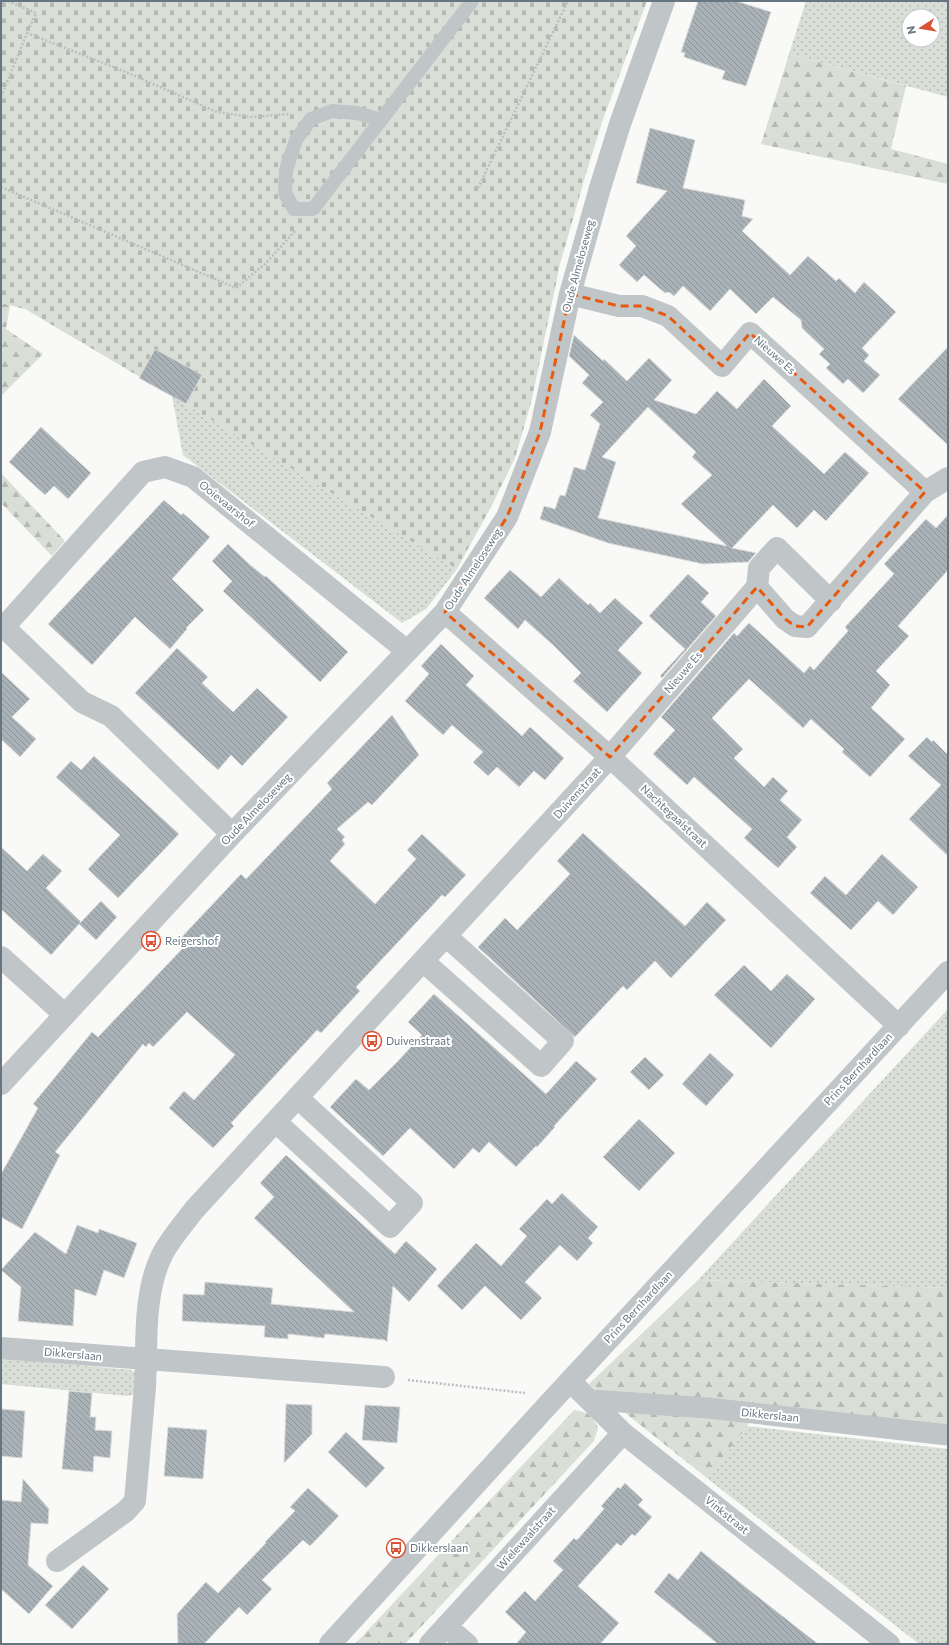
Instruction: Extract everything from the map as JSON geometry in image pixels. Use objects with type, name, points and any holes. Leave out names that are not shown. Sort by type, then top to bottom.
[{"type":"street","name":"Oude Almeloseweg","points":[[1,1084],[232,834],[445,612],[507,517],[538,439],[570,294],[620,124],[664,1]]},
{"type":"street","name":"Nieuwe Es","points":[[570,294],[619,306],[642,306],[668,316],[722,366],[750,333],[925,492]]},
{"type":"street","name":"Ooievaarshof","points":[[232,834],[111,716],[82,702],[2,628],[142,472],[165,467],[193,477],[407,651]]},
{"type":"street","points":[[831,601],[777,548],[759,568],[756,587],[785,619],[795,626],[807,627],[831,601],[925,492],[948,478]]},
{"type":"street","name":"Nieuwe Es","points":[[610,757],[756,587]]},
{"type":"street","name":"Nachtegaalstraat","points":[[445,612],[610,757],[899,1026]]},
{"type":"street","name":"Duivenstraat","points":[[146,1359],[146,1324],[151,1289],[162,1255],[194,1210],[610,757]]},
{"type":"street","points":[[423,961],[541,1066],[563,1042],[446,936]]},
{"type":"street","points":[[1,957],[65,1015]]},
{"type":"street","name":"Prins Bernhardlaan","points":[[330,1644],[546,1407],[948,972]]},
{"type":"street","points":[[276,1122],[390,1227],[412,1203],[298,1098]]},
{"type":"street","name":"Dikkerslaan","points":[[1,1348],[384,1377]]},
{"type":"street","points":[[57,1561],[126,1511],[135,1501],[146,1387],[146,1359]]},
{"type":"street","name":"Vinkstraat","points":[[570,1381],[623,1433],[889,1644]]},
{"type":"street","name":"Dikkerslaan","points":[[591,1400],[708,1408],[948,1435]]},
{"type":"street","name":"Wielewaalstraat","points":[[430,1644],[623,1433]]},
{"type":"street","points":[[446,1626],[467,1644]]},
{"type":"lane","points":[[381,120],[357,113],[332,111],[311,119],[296,140],[286,170],[284,193],[294,209],[313,209],[472,1]]},
{"type":"path","points":[[1,97],[36,13],[8,1]]},
{"type":"path","points":[[19,6],[21,1]]},
{"type":"path","points":[[478,188],[568,1]]},
{"type":"path","points":[[27,33],[126,72],[217,112],[251,117],[292,114],[311,119]]},
{"type":"path","points":[[1,187],[236,288],[265,264],[313,209]]},
{"type":"path","points":[[384,1377],[530,1393],[546,1407]]},
{"type":"highlighted area","points":[[570,294],[619,306],[642,306],[668,316],[722,366],[750,333],[925,492],[807,627],[795,626],[785,619],[757,587],[610,757],[445,612],[507,517],[540,432]]},
{"type":"green space","points":[[1,1],[647,1],[603,119],[585,177],[560,264],[531,403],[515,458],[492,505],[457,569],[172,396],[25,309],[1,303]]},
{"type":"green space","points":[[806,1],[948,1],[948,97],[789,54]]},
{"type":"green space","points":[[789,54],[906,86],[891,149],[948,164],[948,184],[761,144]]},
{"type":"green space","points":[[1,303],[10,305],[6,329],[43,354],[1,396]]},
{"type":"green space","points":[[172,396],[457,569],[426,609],[402,623],[183,455]]},
{"type":"green space","points":[[1,473],[65,541],[52,556],[1,503]]},
{"type":"green space","points":[[948,1009],[948,1288],[698,1280]]},
{"type":"green space","points":[[698,1280],[948,1288],[948,1425],[757,1406],[747,1426],[708,1479],[589,1384]]},
{"type":"green space","points":[[1,1358],[131,1370],[138,1375],[136,1393],[128,1396],[1,1384]]},
{"type":"green space","points":[[574,1410],[587,1413],[594,1420],[598,1428],[594,1441],[405,1644],[355,1644]]},
{"type":"green space","points":[[747,1426],[948,1449],[948,1644],[919,1644],[708,1479]]},
{"type":"building","points":[[698,1],[736,1],[771,12],[746,86],[722,79],[725,71],[684,57],[685,53],[681,52]]},
{"type":"building","points":[[650,128],[695,140],[683,188],[745,200],[742,216],[753,219],[742,231],[790,275],[808,256],[836,281],[839,278],[855,293],[864,282],[896,312],[862,348],[869,355],[864,361],[880,375],[863,393],[848,379],[843,384],[826,368],[830,364],[819,354],[824,349],[802,328],[801,320],[773,297],[756,314],[730,289],[710,311],[683,286],[674,296],[669,292],[665,293],[644,275],[637,282],[619,265],[636,246],[626,236],[667,191],[636,183]]},
{"type":"building","points":[[574,335],[603,361],[604,359],[627,381],[649,358],[672,380],[654,400],[696,414],[717,391],[737,409],[764,379],[791,406],[772,426],[824,474],[845,452],[869,473],[826,521],[814,510],[797,528],[773,505],[732,548],[756,553],[748,562],[703,564],[608,543],[540,519],[544,506],[555,509],[560,495],[565,496],[574,467],[585,470],[600,424],[590,415],[603,402],[582,383],[589,375],[569,356]],"holes":[[[648,407],[696,452],[692,457],[712,475],[681,504],[727,546],[598,518],[616,462],[602,457]]]},
{"type":"building","points":[[948,347],[948,445],[898,399]]},
{"type":"building","points":[[155,349],[202,375],[186,404],[139,378]]},
{"type":"building","points":[[41,427],[91,473],[68,499],[54,486],[45,495],[9,462]]},
{"type":"building","points":[[164,500],[181,515],[183,513],[210,537],[172,579],[204,610],[186,628],[187,629],[170,649],[135,617],[92,665],[48,624]]},
{"type":"building","points":[[948,515],[948,570],[898,626],[909,636],[876,671],[890,685],[871,708],[905,739],[870,777],[842,752],[844,749],[811,719],[803,728],[749,679],[712,718],[743,749],[734,758],[764,787],[773,777],[788,791],[780,800],[802,820],[787,837],[797,847],[778,868],[744,838],[752,829],[694,777],[687,785],[653,754],[675,730],[661,717],[734,633],[737,636],[749,623],[804,673],[810,666],[814,670],[848,631],[845,627],[894,574],[884,564],[926,519],[936,528]]},
{"type":"building","points":[[228,544],[249,564],[265,577],[266,576],[348,652],[320,682],[223,591],[232,581],[212,561]]},
{"type":"building","points":[[510,570],[541,597],[559,578],[588,605],[590,603],[600,613],[615,598],[643,623],[618,650],[642,673],[607,712],[573,681],[581,673],[553,645],[525,620],[518,629],[484,598]]},
{"type":"building","points":[[688,574],[709,593],[701,602],[716,616],[662,678],[660,676],[685,649],[649,616]]},
{"type":"building","points":[[441,644],[474,676],[466,685],[522,736],[530,727],[564,758],[545,780],[534,771],[519,787],[497,767],[488,776],[473,762],[483,752],[452,725],[443,735],[405,701],[429,674],[421,666]]},
{"type":"building","points":[[177,648],[208,677],[202,683],[233,712],[257,688],[288,717],[242,766],[231,755],[218,770],[135,693]]},
{"type":"building","points":[[1,672],[30,699],[12,717],[36,739],[20,757],[1,739]]},
{"type":"building","points":[[392,715],[419,755],[372,805],[368,802],[337,829],[345,837],[342,840],[345,844],[330,861],[375,904],[416,859],[407,850],[422,834],[466,875],[445,897],[442,895],[356,987],[360,991],[321,1033],[317,1030],[231,1123],[234,1126],[213,1148],[169,1108],[184,1091],[194,1100],[235,1055],[187,1012],[153,1047],[149,1043],[146,1047],[143,1044],[55,1152],[60,1155],[22,1229],[1,1217],[1,1174],[38,1108],[33,1104],[92,1032],[98,1037],[184,947],[178,941],[241,874],[246,879],[332,789],[327,783]]},
{"type":"building","points":[[927,737],[932,742],[933,740],[948,755],[948,856],[909,819],[941,785],[908,756]]},
{"type":"building","points":[[94,756],[179,834],[118,898],[88,869],[120,835],[56,777],[71,761],[81,770]]},
{"type":"building","points":[[583,833],[685,926],[707,902],[726,920],[671,978],[655,961],[627,990],[623,986],[575,1037],[478,947],[505,918],[517,930],[570,874],[557,861]]},
{"type":"building","points":[[1,847],[27,871],[43,854],[62,871],[46,888],[81,922],[101,901],[117,917],[96,940],[79,924],[51,955],[1,909]]},
{"type":"building","points":[[882,854],[918,887],[893,915],[878,901],[851,930],[810,893],[825,876],[846,895]]},
{"type":"building","points":[[744,965],[771,991],[787,974],[815,999],[771,1048],[714,995]]},
{"type":"building","points":[[434,994],[546,1094],[576,1061],[597,1079],[537,1147],[536,1146],[516,1167],[489,1142],[479,1153],[473,1148],[454,1169],[410,1128],[383,1156],[330,1107],[356,1079],[369,1090],[422,1035],[408,1022]]},
{"type":"building","points":[[710,1053],[734,1075],[706,1106],[682,1084]]},
{"type":"building","points":[[645,1057],[664,1075],[649,1090],[630,1072]]},
{"type":"building","points":[[639,1119],[675,1153],[639,1191],[603,1157]]},
{"type":"building","points":[[286,1155],[395,1254],[406,1241],[437,1269],[409,1302],[393,1286],[387,1342],[385,1340],[325,1334],[324,1338],[288,1334],[288,1339],[264,1337],[265,1326],[182,1321],[183,1294],[204,1295],[205,1282],[273,1288],[271,1304],[354,1312],[254,1218],[274,1197],[260,1183]]},
{"type":"building","points":[[562,1193],[598,1227],[588,1238],[593,1243],[577,1261],[560,1245],[525,1282],[542,1298],[521,1320],[485,1286],[462,1310],[437,1286],[476,1243],[501,1266],[527,1236],[519,1229],[547,1199],[552,1204]]},
{"type":"building","points":[[77,1225],[98,1233],[99,1229],[137,1243],[124,1278],[104,1270],[96,1296],[75,1289],[73,1326],[18,1321],[21,1287],[1,1270],[35,1232],[66,1254]]},
{"type":"building","points":[[69,1391],[92,1393],[90,1417],[96,1417],[95,1430],[112,1431],[110,1458],[94,1456],[93,1472],[62,1469]]},
{"type":"building","points":[[286,1404],[312,1405],[312,1434],[284,1463]]},
{"type":"building","points":[[365,1405],[400,1407],[397,1443],[362,1440]]},
{"type":"building","points":[[1,1409],[25,1411],[22,1458],[1,1456]]},
{"type":"building","points":[[168,1427],[207,1430],[203,1479],[164,1476]]},
{"type":"building","points":[[346,1432],[385,1468],[366,1488],[328,1452]]},
{"type":"building","points":[[23,1479],[49,1509],[48,1524],[31,1523],[28,1565],[53,1586],[29,1614],[1,1589],[1,1500],[21,1502]]},
{"type":"building","points":[[625,1483],[643,1500],[638,1505],[652,1517],[635,1536],[632,1534],[621,1546],[617,1543],[578,1586],[619,1623],[600,1644],[516,1644],[526,1632],[505,1612],[525,1591],[535,1601],[563,1570],[553,1561],[574,1538],[576,1540],[578,1539],[604,1509],[601,1506],[618,1487],[620,1489]]},
{"type":"building","points":[[308,1488],[339,1516],[310,1546],[303,1540],[262,1580],[272,1589],[247,1615],[239,1607],[204,1644],[178,1644],[177,1614],[206,1582],[218,1593],[295,1511],[290,1507]]},
{"type":"building","points":[[701,1551],[818,1644],[718,1644],[654,1592],[669,1573],[678,1580]]},
{"type":"building","points":[[83,1565],[109,1589],[72,1629],[45,1605]]},
{"type":"place","name":"Reigershof","points":[[151,941]]},
{"type":"place","name":"Duivenstraat","points":[[372,1041]]},
{"type":"place","name":"Dikkerslaan","points":[[396,1548]]}]
